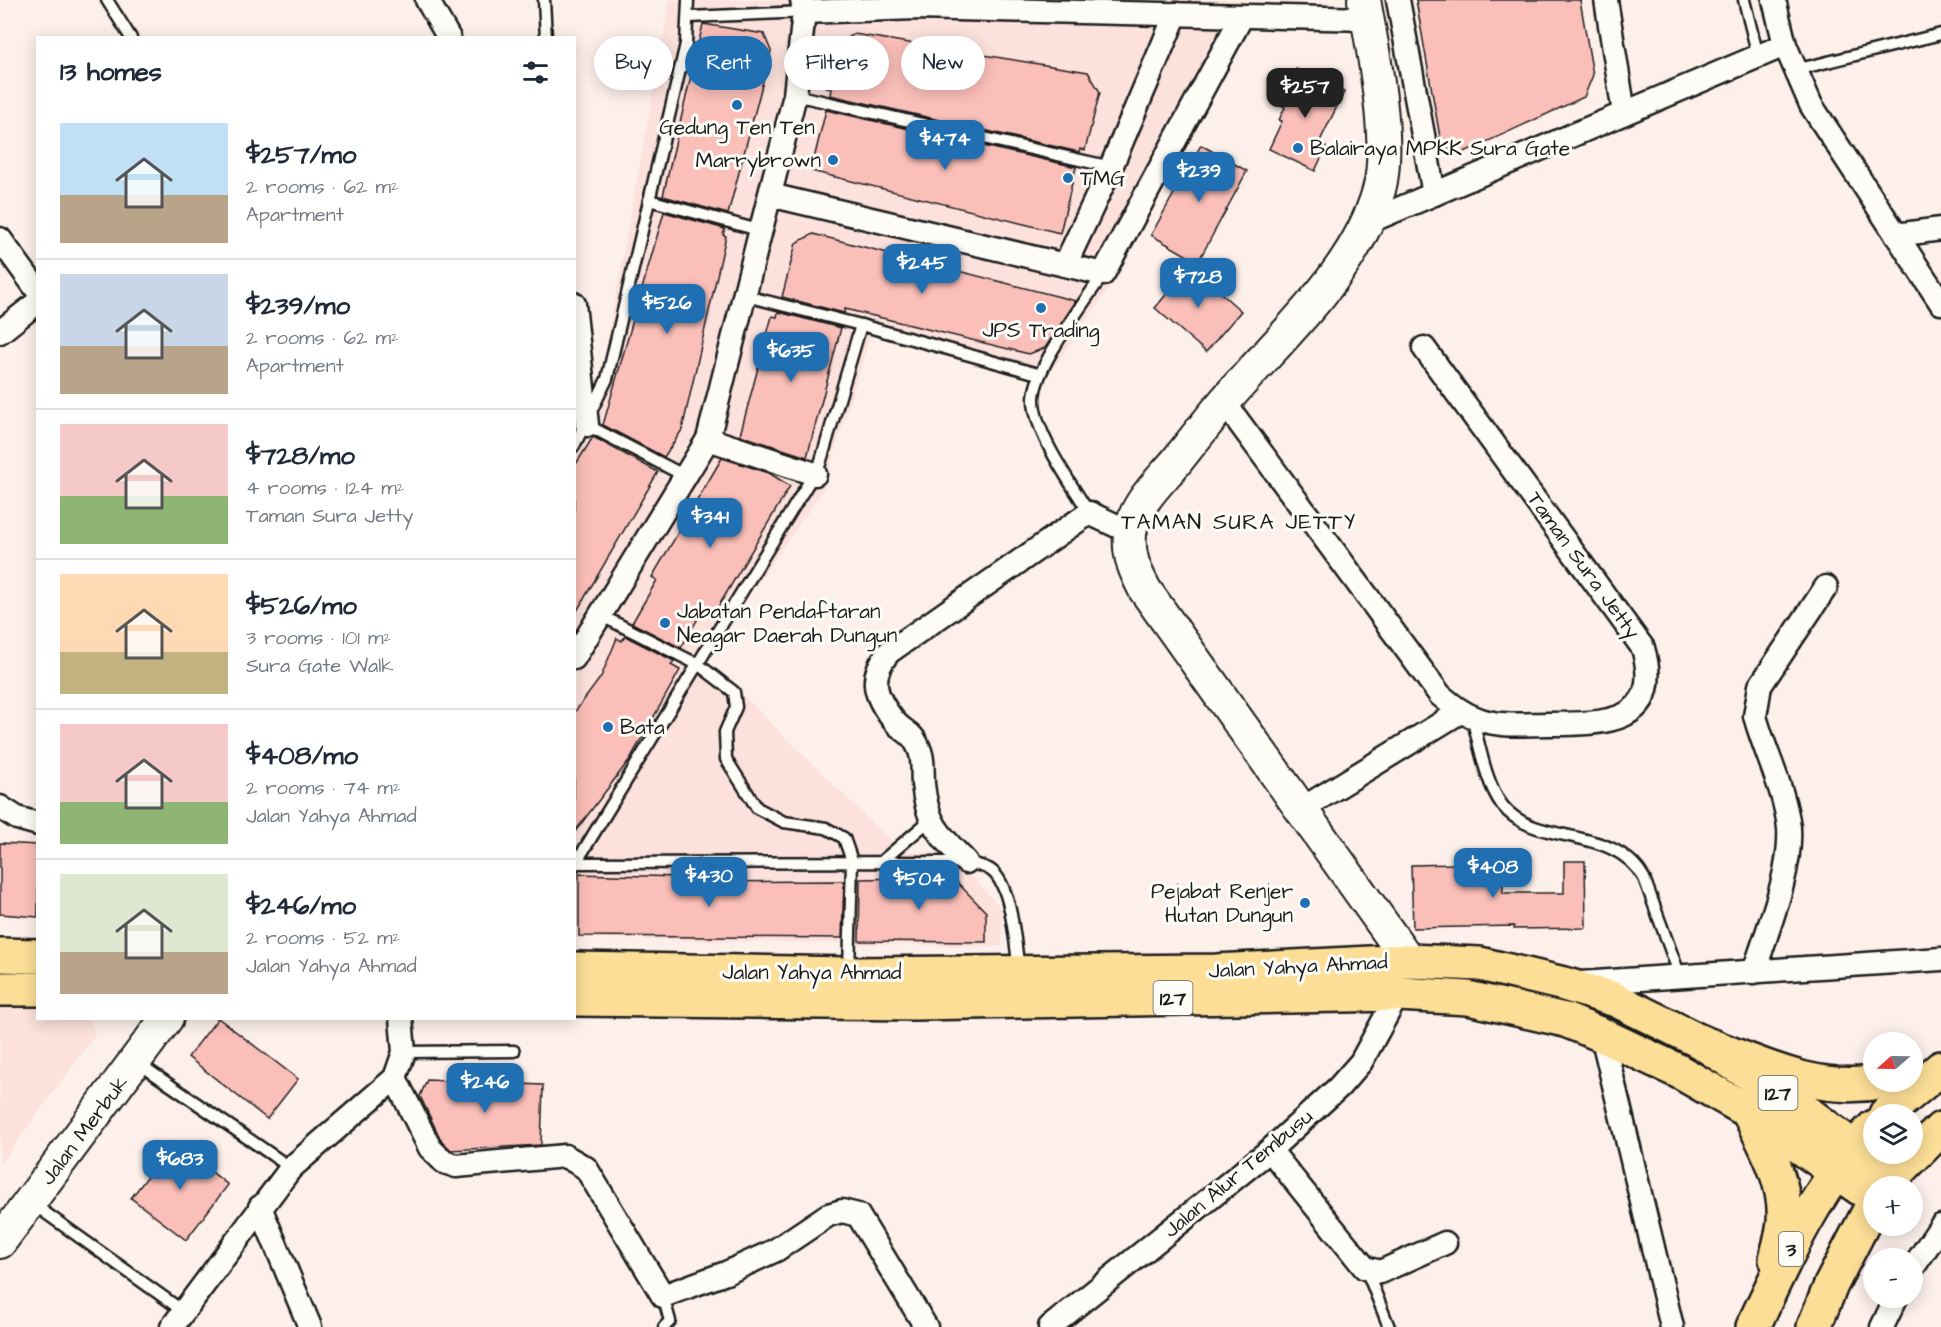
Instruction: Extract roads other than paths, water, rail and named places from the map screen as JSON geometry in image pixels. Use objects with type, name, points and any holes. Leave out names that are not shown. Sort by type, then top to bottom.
[{"type":"main road","points":[[0,955],[36,956]]},
{"type":"main road","name":"Jalan Yahya Ahmad","points":[[576,969],[849,974],[1216,971],[1409,961],[1480,964],[1564,984],[1616,1000],[1701,1042],[1805,1111],[1854,1149],[1871,1176]]},
{"type":"main road","points":[[0,989],[36,989]]},
{"type":"main road","name":"Jalan Yahya Ahmad","points":[[576,999],[914,1003],[1398,994],[1468,998],[1565,1020],[1678,1071],[1748,1111],[1854,1149]]},
{"type":"main road","points":[[1701,1042],[1806,1081],[1841,1086],[1863,1084]]},
{"type":"main road","points":[[1923,1069],[1941,1063]]},
{"type":"main road","points":[[1898,1104],[1941,1068]]},
{"type":"main road","points":[[1748,1111],[1770,1155],[1782,1197],[1784,1222],[1770,1290]]},
{"type":"main road","points":[[1896,1176],[1941,1129]]},
{"type":"main road","name":"3","points":[[1753,1327],[1803,1227],[1854,1149]]},
{"type":"main road","points":[[1814,1327],[1831,1285],[1863,1225]]},
{"type":"street","points":[[427,0],[448,36]]},
{"type":"street","points":[[1398,0],[1434,194]]},
{"type":"street","points":[[1606,0],[1624,113]]},
{"type":"street","points":[[1774,0],[1785,45],[1811,105],[1941,303]]},
{"type":"street","points":[[576,655],[708,439],[795,95],[803,6],[915,4],[1241,18],[1366,10],[1382,129],[1384,168],[1368,222],[1321,291],[1224,402],[1140,506],[1130,532],[1131,561],[1145,590],[1409,961]]},
{"type":"street","points":[[1065,265],[1111,167],[1176,14]]},
{"type":"street","points":[[770,195],[1103,274],[1241,18]]},
{"type":"street","points":[[1368,222],[1785,45]]},
{"type":"street","points":[[1896,235],[1941,229]]},
{"type":"street","points":[[0,239],[36,288]]},
{"type":"street","points":[[0,332],[36,305]]},
{"type":"street","points":[[576,323],[587,425]]},
{"type":"street","name":"Taman Sura Jetty","points":[[1424,348],[1634,632],[1643,648],[1648,666],[1643,698],[1634,710],[1609,722],[1504,723],[1466,714]]},
{"type":"street","points":[[1224,402],[1440,695],[1466,714],[1300,810]]},
{"type":"street","points":[[708,439],[814,474]]},
{"type":"street","points":[[966,862],[939,835],[930,820],[921,753],[911,732],[896,723],[885,708],[874,677],[878,665],[889,652],[1089,513],[1130,532]]},
{"type":"street","points":[[1754,972],[1781,882],[1789,828],[1783,800],[1755,716],[1756,702],[1760,686],[1826,587]]},
{"type":"street","points":[[0,807],[17,818],[36,823]]},
{"type":"street","points":[[1564,984],[1941,959]]},
{"type":"street","name":"Jalan Alur Tembusu","points":[[1050,1327],[1270,1150],[1339,1087],[1360,1062],[1398,994]]},
{"type":"street","name":"Jalan Merbuk","points":[[0,1242],[166,1020]]},
{"type":"street","points":[[178,1319],[291,1168],[395,1078],[404,1052],[401,1020]]},
{"type":"street","points":[[1602,1035],[1672,1327]]},
{"type":"street","points":[[395,1078],[430,1148],[444,1162],[456,1166],[565,1156],[586,1168],[663,1296],[726,1273],[776,1250],[828,1215],[850,1211],[858,1215],[926,1327]]},
{"type":"street","points":[[1270,1150],[1365,1268],[1380,1272],[1445,1243]]},
{"type":"street","points":[[260,1207],[310,1327]]},
{"type":"street","points":[[1923,1253],[1941,1226]]},
{"type":"street","points":[[1882,1327],[1891,1308]]},
{"type":"lane","points":[[107,0],[129,36]]},
{"type":"lane","points":[[544,0],[546,36]]},
{"type":"lane","points":[[576,443],[587,425],[607,379],[686,44],[688,0]]},
{"type":"lane","points":[[1744,0],[1758,56]]},
{"type":"lane","points":[[688,17],[803,6]]},
{"type":"lane","points":[[1794,70],[1941,34]]},
{"type":"lane","points":[[795,95],[1111,167]]},
{"type":"lane","points":[[649,200],[762,231]]},
{"type":"lane","points":[[1089,513],[1038,419],[1034,399],[1038,374],[1103,274]]},
{"type":"lane","points":[[746,296],[1038,374]]},
{"type":"lane","points":[[576,863],[814,474],[829,440],[861,325]]},
{"type":"lane","points":[[587,425],[685,476]]},
{"type":"lane","points":[[600,615],[699,665],[734,692],[736,707],[725,732],[726,759],[757,808],[784,822],[826,828],[844,838],[852,861],[849,974]]},
{"type":"lane","points":[[1466,714],[1496,795],[1511,815],[1525,823],[1612,848],[1625,854],[1637,864],[1680,976]]},
{"type":"lane","points":[[880,862],[930,820]]},
{"type":"lane","points":[[576,865],[852,861],[966,862],[992,870],[1000,882],[1007,897],[1019,972]]},
{"type":"lane","points":[[404,1052],[514,1051]]},
{"type":"lane","points":[[135,1061],[291,1168]]},
{"type":"lane","points":[[30,1202],[178,1319]]},
{"type":"lane","points":[[1365,1268],[1389,1327]]},
{"type":"lane","points":[[663,1296],[670,1315],[670,1321],[664,1327]]},
{"type":"place","name":"Gedung Ten Ten","points":[[737,105]]},
{"type":"place","name":"Balairaya MPKK Sura Gate","points":[[1298,148]]},
{"type":"place","name":"Marrybrown","points":[[833,160]]},
{"type":"place","name":"TMG","points":[[1068,178]]},
{"type":"place","name":"JPS Trading","points":[[1041,308]]},
{"type":"place","name":"Jabatan Pendaftaran Neagar Daerah Dungun","points":[[665,623]]},
{"type":"place","name":"Bata","points":[[608,727]]},
{"type":"place","name":"Pejabat Renjer Hutan Dungun","points":[[1305,903]]},
{"type":"district","name":"TAMAN SURA JETTY","points":[[1239,521]]}]
